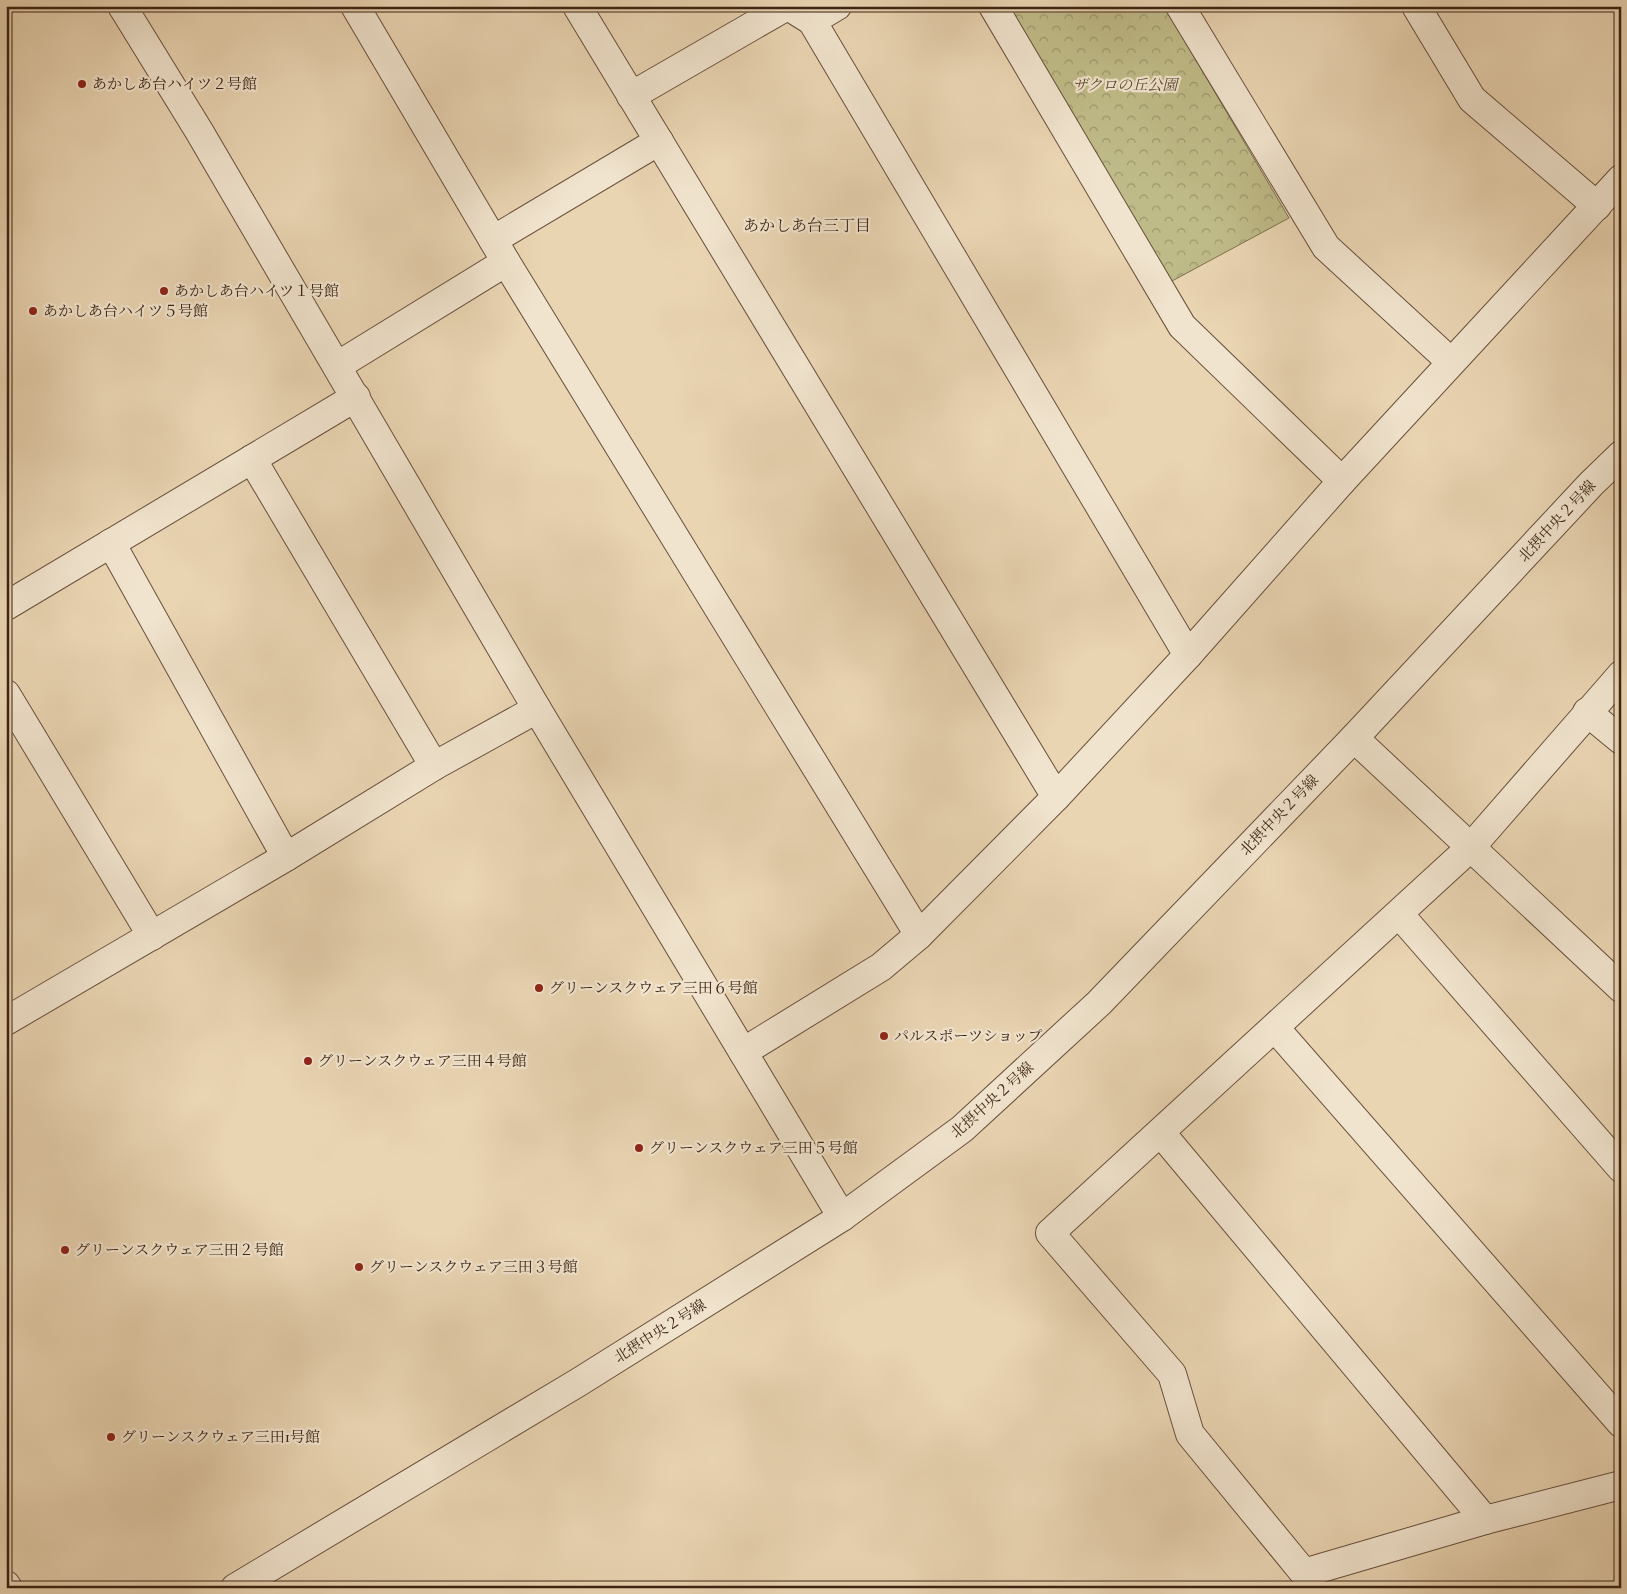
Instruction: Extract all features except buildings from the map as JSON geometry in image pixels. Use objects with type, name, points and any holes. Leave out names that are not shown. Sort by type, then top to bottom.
[{"type":"street","points":[[122,6],[356,397],[537,709],[842,1217]]},
{"type":"street","points":[[355,6],[500,251],[920,935]]},
{"type":"street","points":[[577,6],[1056,797]]},
{"type":"street","points":[[631,96],[788,6],[812,21],[1188,655]]},
{"type":"street","points":[[812,21],[837,6]]},
{"type":"street","points":[[993,6],[1182,326],[1342,481]]},
{"type":"street","points":[[1180,6],[1326,247],[1451,362]]},
{"type":"street","points":[[1416,6],[1472,99],[1597,206]]},
{"type":"street","points":[[337,366],[659,141]]},
{"type":"street","points":[[743,1052],[882,967],[920,935],[1056,797],[1188,655],[1342,481],[1621,179]]},
{"type":"street","points":[[6,606],[356,397]]},
{"type":"street","name":"北摂中央２号線","points":[[235,1588],[579,1382],[842,1217],[962,1129],[1099,1003],[1354,738],[1621,455]]},
{"type":"street","points":[[252,459],[434,766]]},
{"type":"street","points":[[111,543],[286,857]]},
{"type":"street","points":[[1621,675],[1471,847],[1050,1233],[1172,1374],[1190,1434],[1304,1572],[1485,1520],[1621,1485]]},
{"type":"street","points":[[6,694],[152,936]]},
{"type":"street","points":[[9,1011],[152,936],[286,857],[434,766],[537,709]]},
{"type":"street","points":[[1587,712],[1621,740]]},
{"type":"street","points":[[1354,738],[1621,988]]},
{"type":"street","points":[[1400,914],[1621,1168]]},
{"type":"street","points":[[1274,1028],[1621,1423]]},
{"type":"street","points":[[1161,1133],[1485,1520]]},
{"type":"green space","name":"ザクロの丘公園","points":[[993,6],[1164,6],[1289,218],[1159,288]]},
{"type":"place","name":"あかしあ台ハイツ２号館","points":[[82,84]]},
{"type":"place","name":"あかしあ台ハイツ１号館","points":[[164,291]]},
{"type":"place","name":"あかしあ台ハイツ５号館","points":[[33,311]]},
{"type":"place","name":"グリーンスクウェア三田６号館","points":[[539,988]]},
{"type":"place","name":"パルスポーツショップ","points":[[884,1036]]},
{"type":"place","name":"グリーンスクウェア三田４号館","points":[[308,1061]]},
{"type":"place","name":"グリーンスクウェア三田５号館","points":[[639,1148]]},
{"type":"place","name":"グリーンスクウェア三田２号館","points":[[65,1250]]},
{"type":"place","name":"グリーンスクウェア三田３号館","points":[[359,1267]]},
{"type":"place","name":"グリーンスクウェア三田1号館","points":[[111,1437]]},
{"type":"district","name":"あかしあ台三丁目","points":[[807,225]]}]
